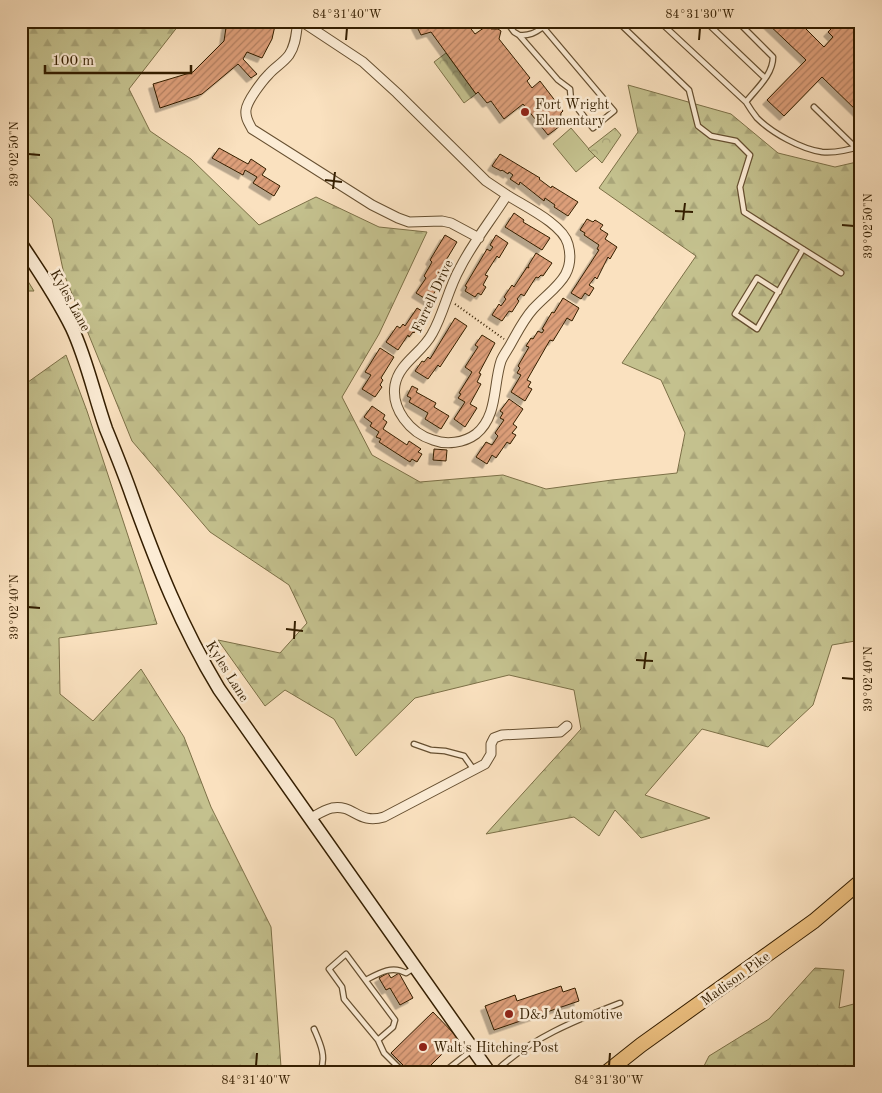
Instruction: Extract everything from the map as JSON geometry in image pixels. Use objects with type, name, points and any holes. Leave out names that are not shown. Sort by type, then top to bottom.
[{"type":"main road","name":"Kyles Lane","points":[[21,244],[71,327],[147,540],[174,605],[219,689],[488,1072]]},
{"type":"main road","name":"Madison Pike","points":[[607,1072],[814,921],[861,881]]},
{"type":"street","name":"Farrell Drive","points":[[298,21],[304,23],[363,62],[486,181],[508,195],[557,227],[568,242],[570,262],[565,276],[533,310],[502,359],[487,422],[468,439],[451,443],[435,441],[422,435],[403,418],[394,398],[395,384],[398,374],[404,365],[432,335],[461,266],[508,195]]},
{"type":"street","points":[[298,21],[294,45],[288,56],[282,64],[269,74],[248,105],[246,119],[252,128],[372,205],[398,218],[409,222],[442,221],[451,223],[479,238]]},
{"type":"street","points":[[311,818],[323,811],[334,808],[354,812],[363,818],[374,820],[384,817],[485,764],[491,754],[491,744],[494,738],[502,735],[560,732],[568,726]]},
{"type":"lane","points":[[506,21],[558,80],[570,89],[571,100],[593,128],[614,111],[543,27],[533,34],[519,35]]},
{"type":"lane","points":[[617,21],[689,90],[698,126],[711,136],[736,141],[750,155],[740,187],[744,212],[841,273]]},
{"type":"lane","points":[[660,21],[746,102],[756,117],[774,132],[805,147],[822,152],[861,146]]},
{"type":"lane","points":[[705,21],[765,78]]},
{"type":"lane","points":[[737,21],[773,57],[770,72],[746,102]]},
{"type":"lane","points":[[814,107],[855,147]]},
{"type":"lane","points":[[779,292],[757,278],[735,314],[757,328],[779,292],[803,249]]},
{"type":"lane","points":[[414,744],[431,750],[445,751],[464,756],[474,770]]},
{"type":"lane","points":[[378,1040],[393,1027],[395,1020],[346,954],[329,969],[342,987],[344,999],[378,1040],[384,1053],[403,1072]]},
{"type":"lane","points":[[366,980],[383,970],[401,970],[406,973],[415,967]]},
{"type":"lane","points":[[494,1072],[507,1060],[532,1043],[590,1014],[620,1004]]},
{"type":"lane","points":[[314,1029],[323,1054],[320,1072]]},
{"type":"lane","points":[[444,1072],[473,1049]]},
{"type":"path","points":[[447,298],[511,344]]},
{"type":"green space","points":[[21,21],[182,21],[129,89],[150,131],[191,159],[259,225],[316,197],[379,227],[427,232],[379,334],[342,397],[372,455],[420,482],[503,475],[546,489],[677,473],[685,433],[661,380],[622,363],[696,256],[599,188],[638,132],[628,85],[731,114],[778,153],[835,167],[861,161],[861,640],[832,645],[813,705],[768,747],[702,729],[645,795],[710,818],[641,838],[615,810],[599,836],[574,817],[486,834],[581,729],[574,690],[509,675],[415,698],[356,756],[334,719],[285,690],[265,706],[218,640],[280,653],[307,623],[289,585],[210,532],[132,441],[64,274],[52,219],[21,186]]},
{"type":"green space","points":[[446,53],[476,94],[464,103],[434,62]]},
{"type":"green space","points":[[571,128],[595,156],[576,172],[553,144]]},
{"type":"green space","points":[[615,128],[621,135],[602,163],[588,149]]},
{"type":"green space","points":[[21,270],[34,291],[21,291]]},
{"type":"green space","points":[[66,355],[87,411],[157,624],[59,638],[60,694],[93,721],[141,669],[184,737],[211,807],[271,927],[281,1067],[279,1072],[21,1072],[21,387]]},
{"type":"green space","points":[[815,968],[844,970],[839,1008],[861,1002],[861,1072],[701,1072],[709,1056],[769,1019]]},
{"type":"building","points":[[227,21],[276,21],[272,39],[262,58],[247,52],[243,59],[257,74],[251,78],[238,64],[202,94],[160,108],[153,84],[193,72],[224,41]]},
{"type":"building","name":"Fort Wright Elementary","points":[[414,21],[465,21],[475,34],[488,25],[491,29],[501,31],[499,39],[530,78],[527,81],[532,88],[540,81],[563,111],[561,113],[560,126],[548,135],[523,104],[504,119],[491,101],[487,103],[478,92],[476,94],[431,32],[421,35]]},
{"type":"building","points":[[765,21],[798,21],[824,47],[833,37],[828,32],[839,21],[861,21],[861,71],[857,75],[861,79],[861,115],[822,77],[784,116],[767,100],[806,60]]},
{"type":"building","points":[[219,148],[248,164],[251,159],[266,169],[262,175],[280,186],[274,196],[253,183],[257,177],[245,170],[243,175],[212,158]]},
{"type":"building","points":[[500,154],[540,178],[551,188],[552,186],[578,202],[568,216],[554,207],[555,205],[545,198],[544,201],[520,182],[519,185],[510,179],[513,175],[509,172],[508,174],[492,166]]},
{"type":"building","points":[[514,213],[524,220],[523,222],[550,238],[542,250],[505,227]]},
{"type":"building","points":[[587,219],[593,222],[595,220],[603,225],[600,229],[608,234],[605,239],[617,247],[610,259],[608,257],[597,279],[595,277],[589,285],[594,288],[589,296],[585,293],[581,299],[571,293],[599,250],[597,249],[599,245],[580,230]]},
{"type":"building","points":[[445,235],[457,242],[442,267],[444,268],[435,283],[437,284],[434,289],[436,290],[429,301],[416,293],[426,278],[424,276],[432,262],[430,260]]},
{"type":"building","points":[[496,235],[508,243],[485,275],[488,276],[483,285],[486,287],[481,295],[478,293],[475,297],[465,291],[467,287],[465,286],[487,249],[490,251],[493,247],[490,245]]},
{"type":"building","points":[[536,253],[552,263],[543,276],[536,277],[524,296],[521,294],[517,299],[519,301],[512,312],[509,311],[502,321],[492,315],[499,304],[501,306],[506,299],[504,297],[512,285],[514,287],[527,267],[529,268],[528,266]]},
{"type":"building","points":[[563,298],[579,308],[572,321],[567,318],[553,341],[550,340],[527,380],[531,382],[528,387],[532,389],[525,401],[511,392],[521,375],[517,373],[520,368],[518,366],[529,347],[526,346],[531,338],[533,339],[538,331],[542,333],[544,330],[542,329],[552,312],[554,313]]},
{"type":"building","points":[[417,308],[427,314],[414,333],[409,337],[408,335],[398,350],[386,342],[397,326],[400,328],[403,324],[405,326]]},
{"type":"building","points":[[455,318],[467,326],[440,367],[438,365],[428,379],[415,371],[422,361],[424,362],[428,357],[430,359]]},
{"type":"building","points":[[482,335],[495,343],[479,373],[481,374],[477,382],[481,384],[470,404],[477,408],[465,427],[454,419],[465,402],[458,398],[461,394],[459,393],[472,372],[465,367],[478,347],[475,345]]},
{"type":"building","points":[[21,346],[28,356],[21,361]]},
{"type":"building","points":[[380,348],[394,357],[381,378],[383,380],[380,385],[382,387],[375,397],[362,389],[371,375],[365,372]]},
{"type":"building","points":[[412,386],[418,389],[416,392],[436,403],[434,407],[449,416],[441,429],[425,419],[428,413],[409,402],[411,398],[407,396]]},
{"type":"building","points":[[509,399],[523,409],[513,424],[517,427],[512,433],[516,435],[510,444],[507,442],[496,458],[492,455],[487,464],[476,457],[486,442],[492,445],[498,436],[495,433],[504,420],[500,418],[503,413],[500,411]]},
{"type":"building","points":[[372,406],[385,415],[383,419],[387,422],[383,429],[407,445],[409,441],[421,449],[418,452],[422,454],[417,462],[412,459],[410,462],[379,442],[381,439],[376,437],[379,432],[370,426],[372,423],[364,417]]},
{"type":"building","points":[[434,449],[447,450],[446,461],[433,460]]},
{"type":"building","points":[[388,973],[391,978],[399,973],[413,998],[400,1005],[390,988],[386,990],[379,978]]},
{"type":"building","points":[[561,986],[563,992],[575,988],[579,1001],[494,1030],[485,1006],[515,995],[517,1001]]},
{"type":"building","name":"Walt's Hitching Post","points":[[433,1012],[458,1038],[424,1072],[410,1072],[391,1053]]},
{"type":"waterway","points":[[847,1072],[861,1061]]},
{"type":"place","name":"Fort Wright Elementary","points":[[525,112]]},
{"type":"place","name":"D&J Automotive","points":[[509,1014]]},
{"type":"place","name":"Walt's Hitching Post","points":[[423,1047]]}]
